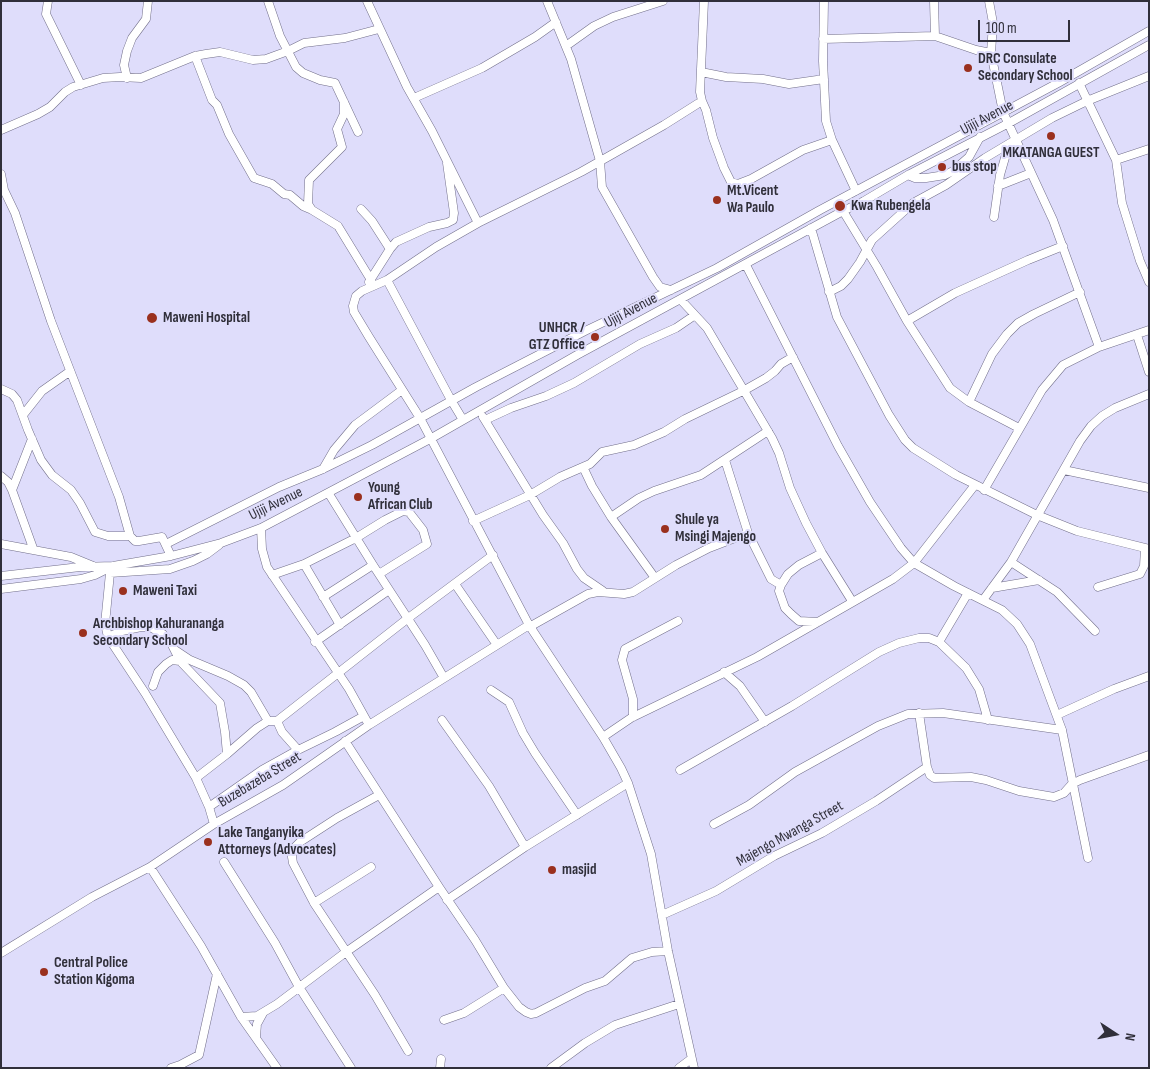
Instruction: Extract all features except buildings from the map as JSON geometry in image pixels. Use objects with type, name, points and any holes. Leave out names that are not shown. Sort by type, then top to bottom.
[{"type":"street","points":[[48,1],[46,14],[81,85]]},
{"type":"street","points":[[127,78],[124,65],[127,51],[132,38],[146,18],[148,1]]},
{"type":"street","points":[[268,1],[274,22],[296,67],[303,73],[334,83],[358,132]]},
{"type":"street","points":[[547,1],[571,58],[600,161],[602,187],[660,287],[672,290]]},
{"type":"street","points":[[566,46],[600,23],[663,1]]},
{"type":"street","points":[[704,1],[700,92],[713,138],[731,182],[738,184],[803,150],[832,140]]},
{"type":"street","points":[[824,1],[823,39],[826,121],[832,140],[856,191]]},
{"type":"street","points":[[934,1],[935,36]]},
{"type":"street","points":[[989,1],[993,23],[991,52],[1003,112],[1009,123],[1012,142],[1047,206],[1099,347]]},
{"type":"street","points":[[370,2],[380,29],[478,223]]},
{"type":"street","points":[[414,98],[482,68],[535,37],[556,22]]},
{"type":"street","points":[[1,130],[50,107],[69,89],[103,78],[141,78],[195,56],[220,52],[259,60],[288,52],[304,43],[345,38],[380,29]]},
{"type":"street","points":[[166,544],[279,487],[323,470],[451,400],[585,331],[717,268],[1149,32]]},
{"type":"street","points":[[823,39],[935,36],[976,50],[991,52]]},
{"type":"street","name":"Ujiji Avenue","points":[[1,589],[81,579],[112,569],[220,543],[261,528],[329,494],[577,355],[864,201],[908,175],[1009,123],[1149,45]]},
{"type":"street","points":[[195,56],[212,100],[217,105],[236,147],[255,179],[272,184],[284,194],[290,195],[303,206],[338,226],[371,280]]},
{"type":"street","points":[[701,72],[726,77],[763,79],[789,84],[824,79]]},
{"type":"street","points":[[829,292],[841,286],[848,279],[872,240],[913,204],[1052,118],[1149,76]]},
{"type":"street","points":[[1079,83],[1116,160],[1122,203],[1140,261],[1149,282]]},
{"type":"street","points":[[362,291],[387,280],[436,247],[478,223],[549,189],[664,125],[702,101]]},
{"type":"street","points":[[312,210],[308,204],[309,180],[342,148],[337,129],[344,114],[344,102]]},
{"type":"street","points":[[908,175],[915,178],[926,178],[945,175],[953,171],[969,157],[980,138]]},
{"type":"street","points":[[994,217],[998,186],[1012,142]]},
{"type":"street","points":[[1116,160],[1149,149]]},
{"type":"street","points":[[446,158],[454,213],[453,220],[396,242],[390,248],[371,280],[354,300],[354,312],[420,418],[473,521],[530,625],[603,737],[628,783],[651,854],[668,951],[694,1068]]},
{"type":"street","points":[[998,186],[1030,173]]},
{"type":"street","points":[[1,174],[4,190],[15,213],[69,372],[119,497],[130,536],[135,541],[160,536],[163,538],[171,556]]},
{"type":"street","points":[[361,209],[372,221],[390,248]]},
{"type":"street","points":[[843,211],[907,321],[950,388],[969,402],[1019,428]]},
{"type":"street","points":[[811,228],[837,317],[889,415],[905,440],[930,460],[984,490],[1037,515],[1077,532],[1147,549],[1147,558],[1143,571],[1140,574],[1098,587]]},
{"type":"street","points":[[907,321],[955,293],[1063,246]]},
{"type":"street","points":[[746,265],[852,472],[890,532],[914,562],[1002,610],[1017,624],[1030,644],[1062,730],[1088,858]]},
{"type":"street","points":[[387,280],[463,420]]},
{"type":"street","points":[[969,402],[992,354],[1006,334],[1034,314],[1080,292]]},
{"type":"street","points":[[681,300],[695,315],[718,346],[768,431],[779,453],[796,502],[822,552],[852,601]]},
{"type":"street","points":[[485,420],[574,383],[640,344],[676,328],[695,315]]},
{"type":"street","points":[[984,490],[1042,390],[1063,365],[1099,347],[1149,330]]},
{"type":"street","points":[[1137,335],[1149,372]]},
{"type":"street","points":[[473,521],[530,495],[560,477],[590,464],[602,452],[634,445],[664,432],[685,419],[766,378],[781,364],[793,357]]},
{"type":"street","points":[[23,415],[42,392],[69,372]]},
{"type":"street","points":[[1,389],[15,397],[45,466],[52,475],[71,490],[80,503],[94,532],[108,536],[130,536]]},
{"type":"street","points":[[323,470],[334,450],[355,425],[402,390]]},
{"type":"street","points":[[983,600],[1013,563],[1037,515],[1091,426],[1115,408],[1149,394]]},
{"type":"street","points":[[480,411],[530,495],[563,543],[577,569],[584,578],[605,592]]},
{"type":"street","points":[[611,517],[638,498],[701,475],[768,431]]},
{"type":"street","points":[[12,490],[32,439]]},
{"type":"street","points":[[725,460],[748,533],[771,579],[781,585]]},
{"type":"street","points":[[583,467],[611,517],[655,578]]},
{"type":"street","points":[[1064,470],[1149,488]]},
{"type":"street","points":[[1,476],[8,482],[12,490],[33,548]]},
{"type":"street","points":[[603,737],[633,717],[757,657],[893,578],[914,562],[975,485]]},
{"type":"street","points":[[329,494],[444,678]]},
{"type":"street","points":[[272,575],[304,564],[356,538],[384,520],[403,511],[409,512],[428,540],[425,546],[379,574]]},
{"type":"street","points":[[261,528],[264,559],[272,575],[338,674],[369,725]]},
{"type":"street","name":"Buzebazeba Street","points":[[1,953],[92,897],[150,867],[214,824],[284,784],[369,725],[530,625],[588,594],[605,592],[624,594],[633,592],[676,565],[710,548],[748,533]]},
{"type":"street","points":[[214,824],[209,807],[196,778],[145,693],[108,637],[105,624],[112,569],[170,568],[193,561],[213,550],[220,543]]},
{"type":"street","points":[[1,544],[33,548],[76,559],[94,566]]},
{"type":"street","points":[[818,622],[799,621],[785,608],[781,600],[780,591],[784,579],[794,569],[822,552]]},
{"type":"street","points":[[196,778],[257,728],[268,720],[277,721],[407,619],[493,555]]},
{"type":"street","points":[[1013,563],[1057,592],[1096,631]]},
{"type":"street","points":[[1013,563],[1022,583]]},
{"type":"street","points":[[304,564],[340,625]]},
{"type":"street","name":"Ujiji Avenue","points":[[1,576],[94,566],[112,569]]},
{"type":"street","points":[[322,597],[373,566]]},
{"type":"street","points":[[992,588],[1039,580]]},
{"type":"street","points":[[455,584],[497,645]]},
{"type":"street","points":[[315,642],[389,590]]},
{"type":"street","points":[[939,642],[968,593]]},
{"type":"street","points":[[633,717],[633,699],[622,660],[625,649],[678,621]]},
{"type":"street","points":[[108,637],[132,628],[150,627],[163,634],[170,641],[180,661],[220,703],[226,732],[227,754]]},
{"type":"street","points":[[680,770],[765,722],[885,649],[919,638],[929,638],[939,642],[958,658],[973,677],[979,689],[988,720]]},
{"type":"street","points":[[175,650],[244,685],[251,692],[268,720]]},
{"type":"street","points":[[153,686],[158,672],[166,664],[172,660],[180,661]]},
{"type":"street","points":[[724,672],[740,686],[765,722]]},
{"type":"street","points":[[1057,715],[1114,688],[1149,676]]},
{"type":"street","points":[[491,690],[510,702],[523,733],[577,815]]},
{"type":"street","points":[[918,713],[926,766],[930,775],[934,778],[970,777],[1045,796],[1059,796],[1072,784],[1149,755]]},
{"type":"street","points":[[714,824],[749,805],[795,772],[878,726],[908,714],[943,713],[1062,730]]},
{"type":"street","points":[[209,807],[262,770],[364,716]]},
{"type":"street","points":[[442,720],[489,786],[526,847]]},
{"type":"street","points":[[277,721],[282,732],[298,750]]},
{"type":"street","points":[[345,741],[447,900],[475,940],[504,988],[519,1007],[526,1012],[536,1014],[584,988],[605,981],[632,958],[652,952],[668,951]]},
{"type":"street","name":"Majengo Mwanga Street","points":[[662,915],[716,891],[774,856],[822,833],[883,796],[926,766]]},
{"type":"street","points":[[447,900],[526,847],[628,783]]},
{"type":"street","points":[[379,795],[337,818],[300,842],[292,850],[293,863],[314,903],[376,995],[408,1051]]},
{"type":"street","points":[[224,862],[299,987],[351,1068]]},
{"type":"street","points":[[150,867],[217,974],[241,1017],[277,1068]]},
{"type":"street","points":[[314,903],[372,867]]},
{"type":"street","points":[[241,1017],[257,1016],[264,1013],[346,952],[439,887]]},
{"type":"street","points":[[171,1068],[199,1055],[217,974]]},
{"type":"street","points":[[444,1020],[464,1013],[504,988]]},
{"type":"street","points":[[551,1068],[585,1043],[615,1025],[679,1004]]},
{"type":"street","points":[[256,1037],[257,1024],[264,1013]]},
{"type":"street","points":[[440,1068],[441,1059]]},
{"type":"street","points":[[679,1068],[691,1059]]},
{"type":"place","name":"DRC Consulate Secondary School","points":[[968,68]]},
{"type":"place","name":"MKATANGA GUEST","points":[[1051,136]]},
{"type":"place","name":"bus stop","points":[[942,167]]},
{"type":"place","name":"Mt.Vicent Wa Paulo","points":[[717,200]]},
{"type":"place","name":"Kwa Rubengela","points":[[840,206]]},
{"type":"place","name":"Maweni Hospital","points":[[152,318]]},
{"type":"place","name":"UNHCR / GTZ Office","points":[[595,337]]},
{"type":"place","name":"Young African Club","points":[[358,497]]},
{"type":"place","name":"Shule ya Msingi Majengo","points":[[665,529]]},
{"type":"place","name":"Maweni Taxi","points":[[123,591]]},
{"type":"place","name":"Archbishop Kahurananga Secondary School","points":[[83,633]]},
{"type":"place","name":"Lake Tanganyika Attorneys (Advocates)","points":[[208,842]]},
{"type":"place","name":"masjid","points":[[552,870]]},
{"type":"place","name":"Central Police Station Kigoma","points":[[44,972]]}]
